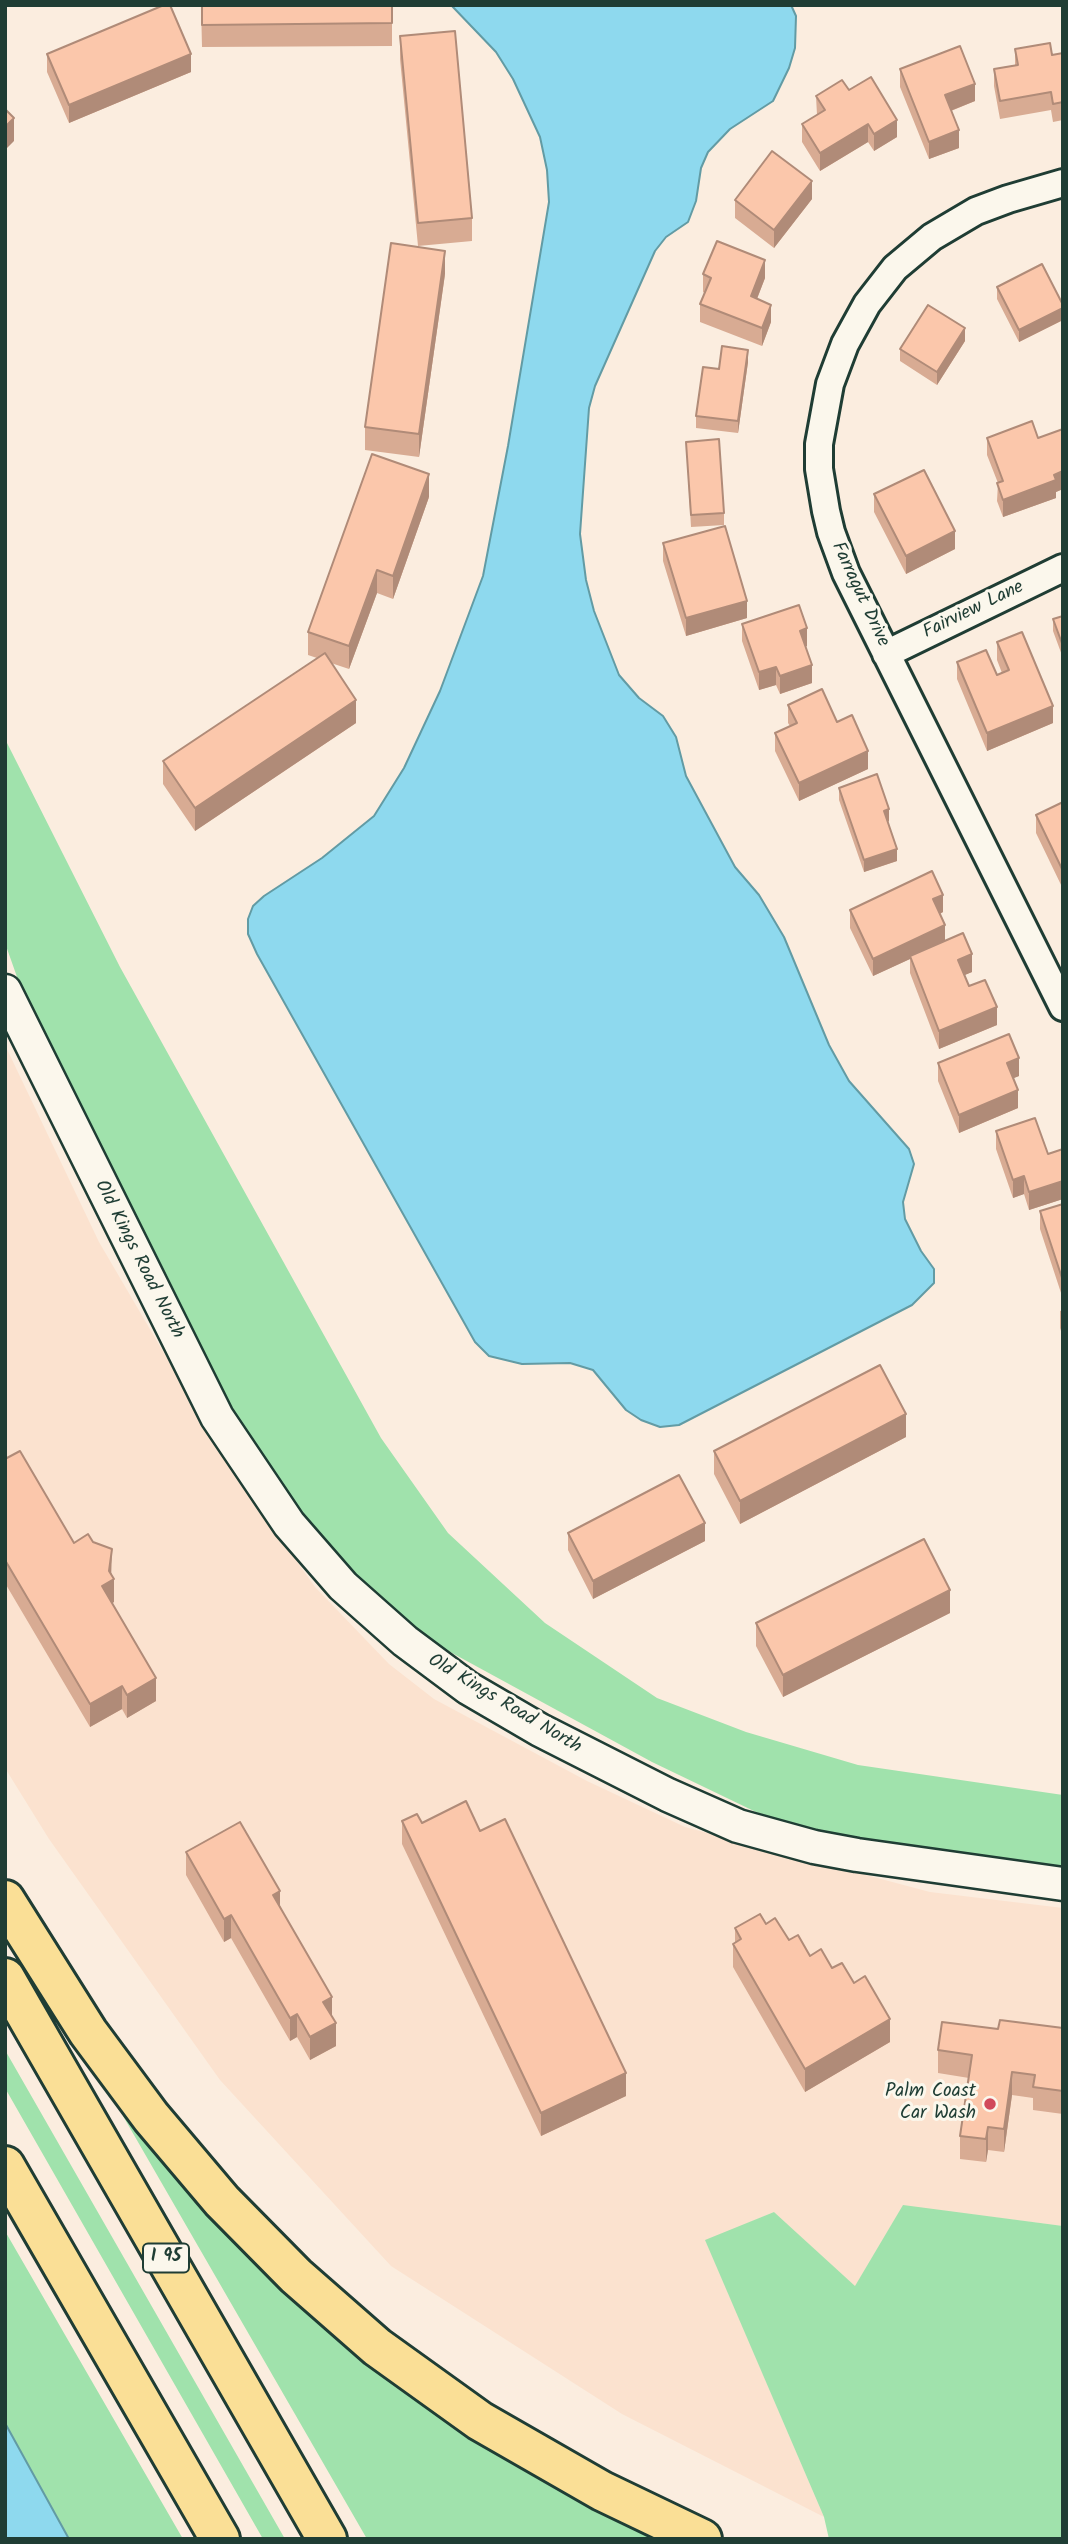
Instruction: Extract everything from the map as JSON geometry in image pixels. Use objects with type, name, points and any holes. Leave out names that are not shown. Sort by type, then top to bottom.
[{"type":"highway","points":[[5,1900],[88,2032],[135,2097],[222,2201],[296,2276],[377,2347],[480,2421],[601,2491],[702,2539]]},
{"type":"highway","name":"I 95","points":[[5,1978],[327,2539]]},
{"type":"highway","points":[[5,2166],[220,2539]]},
{"type":"street","name":"Farragut Drive","points":[[1063,183],[1008,199],[976,212],[932,237],[910,254],[867,304],[854,324],[837,363],[821,423],[819,444],[822,491],[837,553],[886,654],[1057,981],[1063,1007]]},
{"type":"street","name":"Fairview Lane","points":[[886,654],[1063,568]]},
{"type":"street","name":"Old Kings Road North","points":[[5,991],[217,1417],[289,1524],[344,1586],[405,1641],[468,1688],[540,1730],[668,1796],[738,1826],[857,1856],[1063,1885]]},
{"type":"shaded area","points":[[5,1045],[99,1242],[234,1473],[315,1587],[389,1664],[434,1699],[587,1781],[685,1827],[930,1892],[1063,1908],[1063,2226],[903,2206],[855,2287],[774,2212],[706,2241],[824,2517],[622,2414],[391,2266],[220,2080],[49,1839],[5,1768]]},
{"type":"green space","points":[[5,739],[120,967],[381,1438],[448,1533],[545,1623],[657,1698],[746,1732],[858,1765],[1063,1795],[1063,1868],[828,1833],[756,1812],[652,1762],[441,1647],[409,1625],[380,1600],[343,1562],[271,1470],[211,1375],[22,991],[5,943]]},
{"type":"green space","points":[[5,2050],[285,2539],[263,2539],[5,2088]]},
{"type":"green space","points":[[130,2111],[268,2263],[681,2539],[367,2539],[123,2116]]},
{"type":"green space","points":[[903,2205],[1063,2226],[1063,2539],[829,2539],[824,2517],[705,2240],[774,2212],[855,2286]]},
{"type":"green space","points":[[5,2231],[183,2539],[69,2539],[5,2423]]},
{"type":"water","points":[[451,5],[791,5],[796,16],[795,48],[789,68],[773,101],[730,129],[708,152],[701,168],[696,201],[688,222],[666,237],[655,251],[595,386],[589,408],[580,534],[586,580],[594,611],[619,675],[639,698],[663,716],[676,737],[686,776],[735,867],[759,895],[784,937],[829,1045],[849,1081],[909,1149],[914,1164],[903,1202],[905,1219],[921,1251],[934,1269],[934,1283],[912,1305],[679,1425],[660,1427],[641,1420],[626,1410],[593,1370],[570,1363],[522,1364],[489,1356],[475,1342],[248,934],[248,919],[253,906],[322,858],[374,816],[404,768],[440,691],[483,576],[549,202],[547,170],[540,137],[513,79],[496,52]]},
{"type":"water","points":[[5,2423],[69,2539],[5,2539]]},
{"type":"building","points":[[164,5],[170,5],[191,54],[69,105],[47,54]]},
{"type":"building","points":[[202,5],[392,5],[392,23],[202,25]]},
{"type":"building","points":[[455,31],[472,218],[418,223],[400,36]]},
{"type":"building","points":[[1050,43],[1052,55],[1063,53],[1063,102],[1053,104],[1051,92],[1000,101],[994,69],[1018,65],[1015,49]]},
{"type":"building","points":[[960,46],[975,84],[945,95],[959,130],[929,142],[900,69]]},
{"type":"building","points":[[871,77],[897,120],[874,134],[868,124],[820,153],[802,124],[825,110],[816,96],[842,80],[849,90]]},
{"type":"building","points":[[5,109],[14,118],[5,127]]},
{"type":"building","points":[[772,151],[812,181],[774,230],[735,200]]},
{"type":"building","points":[[717,241],[765,260],[751,296],[771,305],[762,328],[700,304],[711,278],[703,274]]},
{"type":"building","points":[[391,243],[445,251],[419,434],[365,427]]},
{"type":"building","points":[[1042,264],[1063,308],[1019,330],[997,287]]},
{"type":"building","points":[[928,305],[965,328],[937,372],[900,349]]},
{"type":"building","points":[[722,346],[748,350],[738,421],[696,416],[703,367],[719,369]]},
{"type":"building","points":[[1032,421],[1038,438],[1063,429],[1063,471],[1054,475],[1056,480],[1003,500],[997,483],[1003,481],[987,438]]},
{"type":"building","points":[[719,439],[724,513],[691,515],[686,442]]},
{"type":"building","points":[[372,454],[429,474],[393,576],[377,570],[349,646],[308,632]]},
{"type":"building","points":[[924,470],[955,531],[906,556],[874,494]]},
{"type":"building","points":[[725,526],[747,601],[686,618],[663,543]]},
{"type":"building","points":[[799,605],[807,628],[800,631],[812,665],[780,676],[776,667],[759,672],[742,624]]},
{"type":"building","points":[[1063,616],[1063,646],[1053,619]]},
{"type":"building","points":[[1022,632],[1053,706],[987,733],[957,662],[986,650],[997,675],[1009,670],[997,642]]},
{"type":"building","points":[[325,653],[356,700],[195,808],[163,761]]},
{"type":"building","points":[[822,689],[837,722],[852,715],[868,751],[799,783],[775,733],[797,723],[788,705]]},
{"type":"building","points":[[877,774],[889,809],[884,811],[897,849],[864,860],[839,788]]},
{"type":"building","points":[[1063,802],[1063,871],[1036,815]]},
{"type":"building","points":[[932,871],[943,895],[933,899],[945,925],[873,959],[850,910]]},
{"type":"building","points":[[963,933],[972,954],[958,960],[969,986],[985,980],[997,1007],[939,1031],[910,956]]},
{"type":"building","points":[[1009,1034],[1019,1058],[1007,1063],[1018,1090],[959,1115],[938,1063]]},
{"type":"building","points":[[1035,1118],[1048,1154],[1063,1149],[1063,1181],[1029,1192],[1024,1176],[1013,1180],[996,1131]]},
{"type":"building","points":[[1063,1204],[1063,1281],[1040,1211]]},
{"type":"building","points":[[880,1365],[906,1414],[740,1501],[714,1451]]},
{"type":"building","points":[[20,1451],[74,1543],[88,1534],[93,1542],[112,1549],[109,1571],[114,1579],[102,1586],[156,1678],[127,1695],[122,1686],[90,1704],[5,1560],[5,1459]]},
{"type":"building","points":[[679,1475],[705,1523],[593,1581],[568,1533]]},
{"type":"building","points":[[924,1539],[950,1590],[783,1675],[756,1623]]},
{"type":"building","points":[[466,1801],[480,1831],[505,1819],[626,2073],[541,2113],[402,1821],[417,1814],[422,1823]]},
{"type":"building","points":[[240,1822],[280,1891],[273,1895],[332,1997],[323,2002],[336,2023],[310,2037],[297,2014],[290,2018],[231,1915],[224,1919],[186,1852]]},
{"type":"building","points":[[760,1914],[766,1924],[775,1918],[789,1940],[798,1935],[810,1956],[821,1949],[832,1968],[842,1963],[854,1983],[865,1976],[890,2019],[805,2069],[733,1944],[741,1939],[735,1928]]},
{"type":"building","name":"Palm Coast Car Wash","points":[[1000,2020],[1063,2028],[1063,2091],[1033,2087],[1035,2075],[1012,2072],[1004,2129],[988,2127],[986,2139],[960,2136],[972,2055],[938,2050],[942,2022],[998,2029]]},
{"type":"place","name":"Palm Coast Car Wash","points":[[990,2104]]}]
